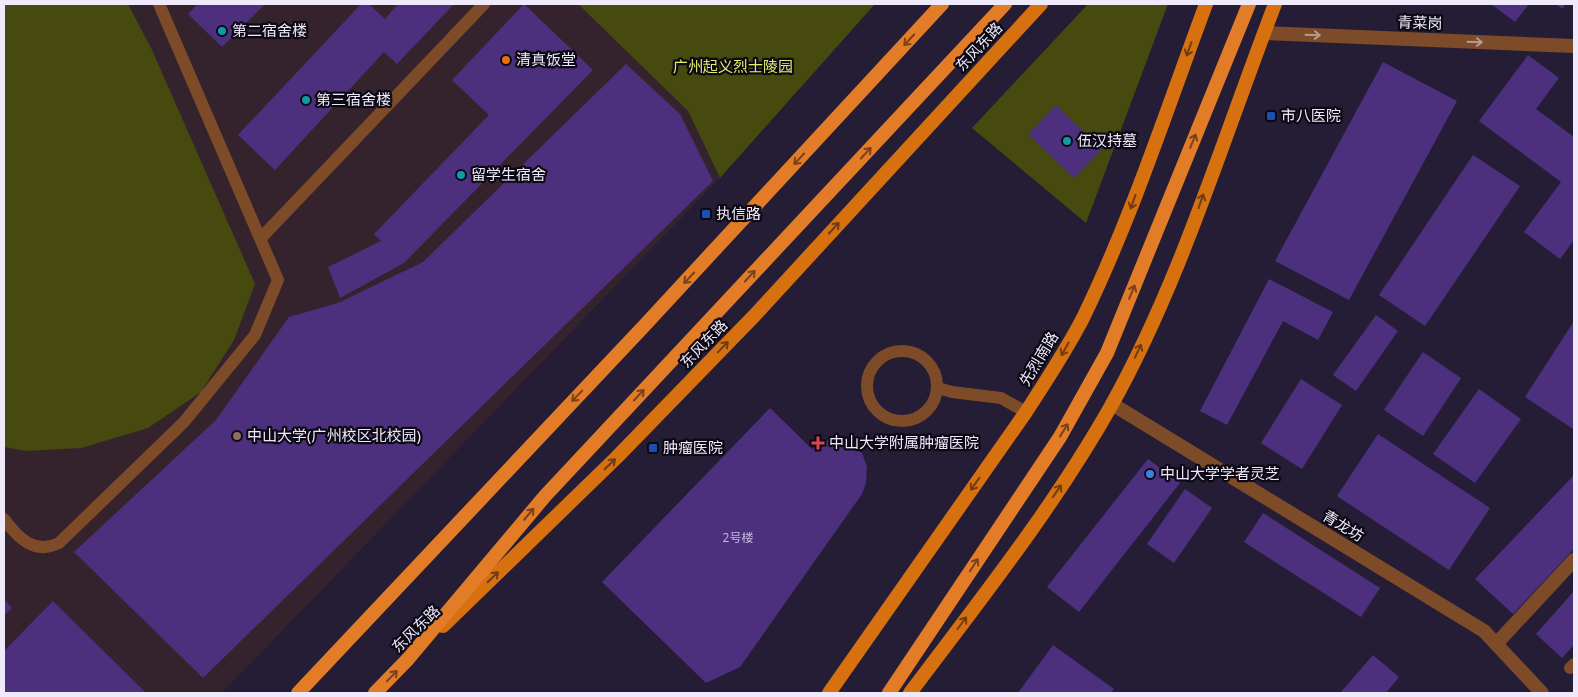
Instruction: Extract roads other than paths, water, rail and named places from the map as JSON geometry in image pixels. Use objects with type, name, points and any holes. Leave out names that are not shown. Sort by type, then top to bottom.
[{"type":"highway","points":[[298,693],[650,320],[942,4]]},
{"type":"highway","points":[[408,659],[545,496],[1005,4]]},
{"type":"highway","points":[[889,693],[1060,437],[1107,353],[1249,4]]},
{"type":"highway","name":"东风东路","points":[[375,693],[408,659]]},
{"type":"main road","name":"东风东路","points":[[408,659],[617,457],[754,316],[1041,4]]},
{"type":"main road","name":"先烈南路","points":[[829,693],[1026,412],[1056,366],[1082,318],[1124,226],[1206,4]]},
{"type":"main road","points":[[910,693],[1046,507],[1084,451],[1112,404],[1181,256],[1275,4]]},
{"type":"street","name":"青菜岗","points":[[1264,33],[1574,46]]},
{"type":"street","name":"青龙坊","points":[[1112,404],[1484,631],[1542,693]]},
{"type":"street","points":[[1496,644],[1574,560]]},
{"type":"lane","points":[[4,519],[13,531],[31,545],[47,549],[59,543],[184,422],[255,335],[278,280],[159,4]]},
{"type":"lane","points":[[261,238],[484,4]]},
{"type":"lane","points":[[901,351],[916,353],[928,361],[936,373],[938,388],[934,402],[924,415],[908,422],[891,420],[877,412],[868,398],[867,381],[874,365],[887,354],[901,351]]},
{"type":"lane","points":[[938,388],[952,392],[1001,398],[1026,412]]},
{"type":"place","name":"第二宿舍楼","points":[[222,31]]},
{"type":"place","name":"清真饭堂","points":[[506,60]]},
{"type":"place","name":"第三宿舍楼","points":[[306,100]]},
{"type":"place","name":"市八医院","points":[[1271,116]]},
{"type":"place","name":"伍汉持墓","points":[[1067,141]]},
{"type":"place","name":"留学生宿舍","points":[[461,175]]},
{"type":"place","name":"执信路","points":[[706,214]]},
{"type":"place","name":"中山大学(广州校区北校园)","points":[[237,436]]},
{"type":"place","name":"中山大学附属肿瘤医院","points":[[818,443]]},
{"type":"place","name":"肿瘤医院","points":[[653,448]]},
{"type":"place","name":"中山大学学者灵芝","points":[[1150,474]]},
{"type":"park label","name":"广州起义烈士陵园","points":[[733,67]]}]
